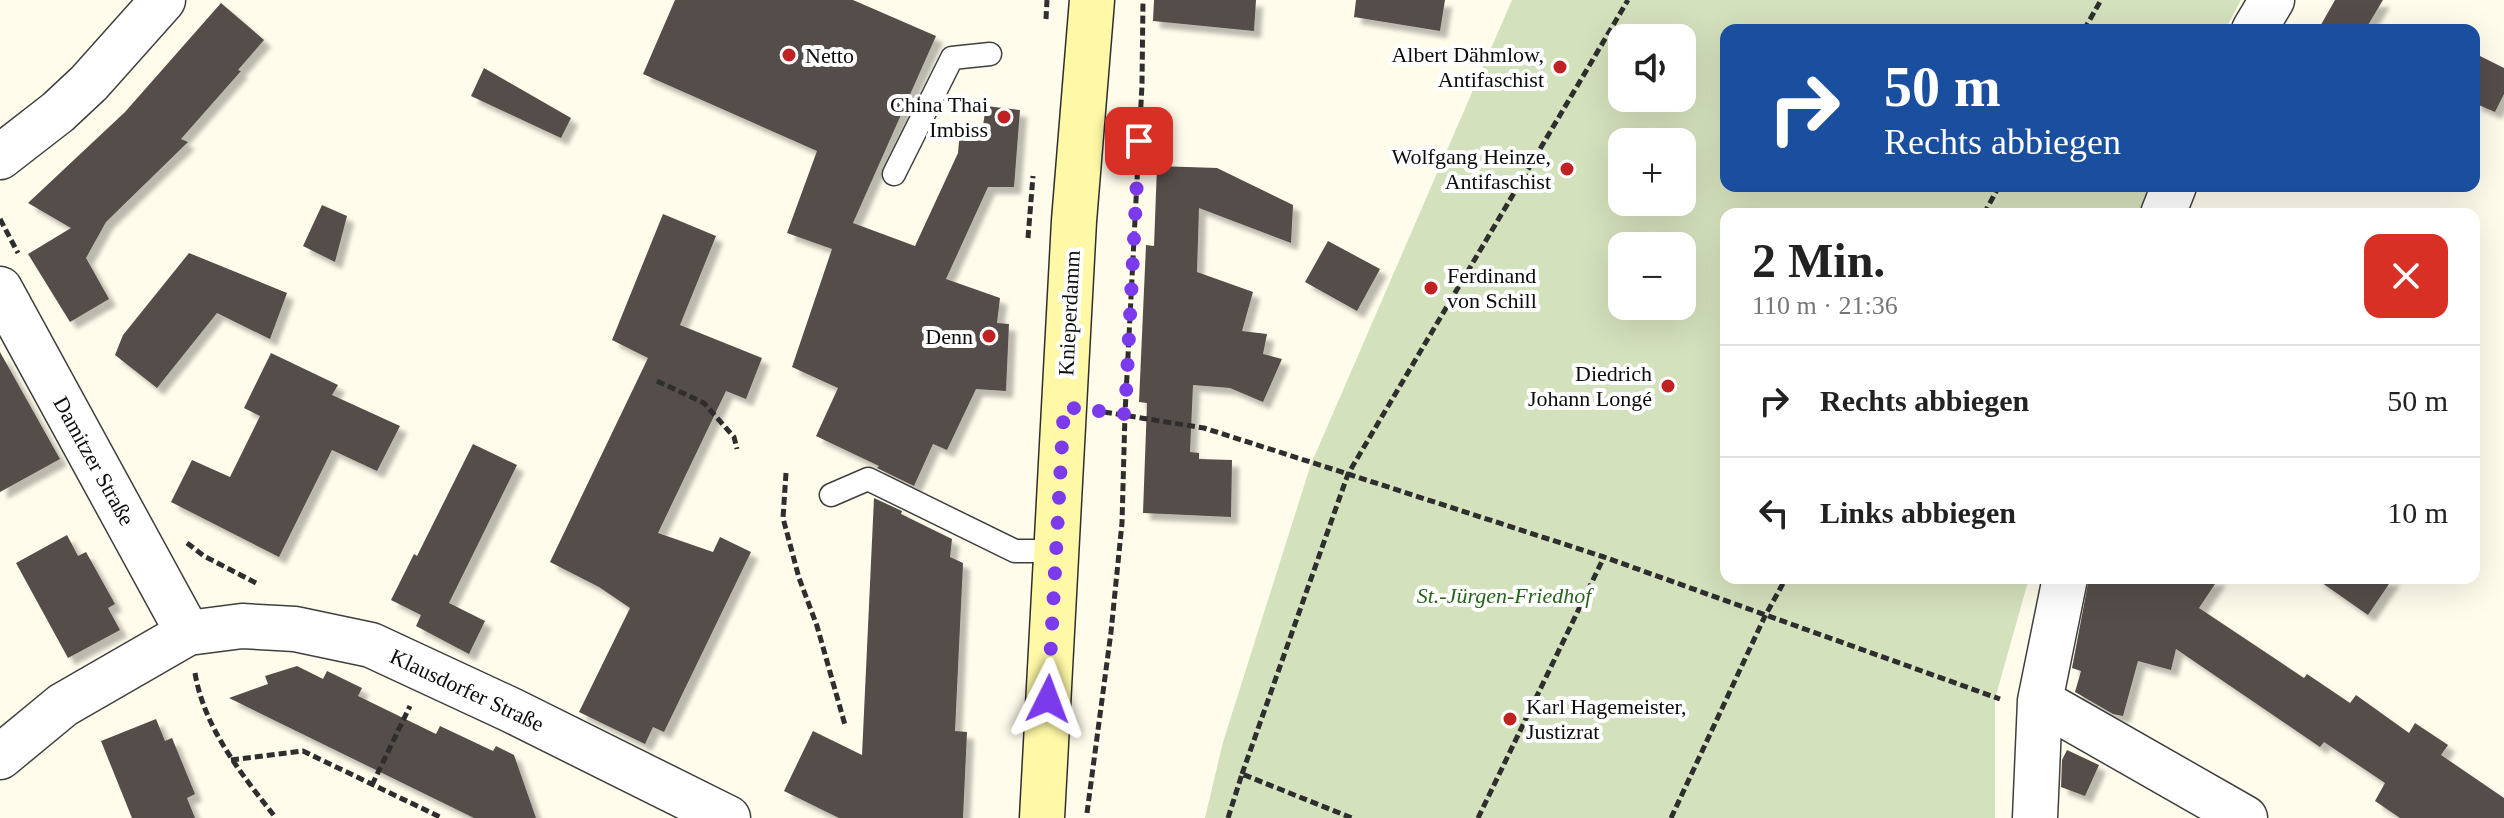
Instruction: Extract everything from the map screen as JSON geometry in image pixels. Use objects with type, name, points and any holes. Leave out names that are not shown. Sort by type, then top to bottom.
[{"type":"main road","name":"Knieperdamm","points":[[1042,818],[1074,221],[1092,0]]},
{"type":"street","points":[[0,157],[58,112],[89,83],[163,0]]},
{"type":"street","points":[[2258,24],[2272,0]]},
{"type":"street","name":"Damitzer Straße","points":[[11,274],[188,633]]},
{"type":"street","points":[[2035,818],[2040,701],[2064,584]]},
{"type":"street","name":"Klausdorfer Straße","points":[[188,633],[242,626],[295,629],[371,645],[728,818]]},
{"type":"street","points":[[0,757],[63,705],[188,633]]},
{"type":"street","points":[[2040,701],[2245,818]]},
{"type":"lane","points":[[894,174],[952,58],[990,54]]},
{"type":"lane","points":[[831,495],[868,479],[1015,551],[1056,551]]},
{"type":"path","points":[[1086,818],[1122,523],[1143,0]]},
{"type":"path","points":[[1228,818],[1348,474],[1628,0]]},
{"type":"path","points":[[2087,24],[2101,0]]},
{"type":"path","points":[[0,219],[11,274]]},
{"type":"path","points":[[657,381],[704,403],[734,437],[737,449]]},
{"type":"path","points":[[1064,407],[1204,428],[1604,557],[1995,699],[2040,701]]},
{"type":"path","points":[[786,473],[783,518],[845,725]]},
{"type":"path","points":[[185,541],[204,556],[270,589]]},
{"type":"path","points":[[1478,818],[1604,557]]},
{"type":"path","points":[[1671,818],[1783,584]]},
{"type":"path","points":[[188,633],[198,693],[231,760],[276,818]]},
{"type":"path","points":[[372,785],[427,671]]},
{"type":"path","points":[[231,760],[303,751],[442,818]]},
{"type":"path","points":[[1242,774],[1352,818]]},
{"type":"green space","name":"St.-Jürgen-Friedhof","points":[[1512,0],[2241,0],[2228,24],[1720,24],[1720,192],[2152,192],[2146,208],[1720,208],[1720,584],[2027,584],[1995,699],[1995,818],[1205,818],[1223,742],[1311,464]]},
{"type":"building","points":[[675,0],[853,0],[936,36],[853,223],[915,246],[958,153],[960,130],[982,132],[986,106],[1020,110],[1014,187],[988,187],[946,279],[1000,298],[997,323],[1009,324],[1006,391],[976,389],[947,450],[933,444],[914,486],[816,436],[838,388],[792,367],[832,249],[787,233],[817,151],[643,74]]},
{"type":"building","points":[[1154,0],[1256,0],[1254,31],[1153,21]]},
{"type":"building","points":[[1356,0],[1445,0],[1440,31],[1354,17]]},
{"type":"building","points":[[2335,0],[2383,0],[2369,24],[2321,24]]},
{"type":"building","points":[[221,3],[264,40],[181,139],[188,142],[106,222],[86,258],[109,299],[70,322],[28,254],[71,228],[28,203],[125,112]]},
{"type":"building","points":[[2480,56],[2504,68],[2504,94],[2495,112],[2480,106]]},
{"type":"building","points":[[484,68],[571,118],[561,138],[471,96]]},
{"type":"building","points":[[1157,166],[1217,168],[1293,205],[1291,243],[1199,208],[1197,272],[1253,292],[1242,331],[1267,334],[1263,354],[1282,359],[1263,402],[1230,388],[1193,385],[1190,452],[1199,453],[1199,459],[1232,460],[1231,517],[1143,513],[1147,403],[1139,402],[1146,245],[1154,246]]},
{"type":"building","points":[[322,205],[347,216],[335,262],[303,246]]},
{"type":"building","points":[[663,214],[716,236],[680,325],[762,358],[746,399],[726,391],[658,533],[713,552],[720,537],[751,552],[664,732],[653,727],[645,744],[579,712],[630,608],[599,587],[550,562],[648,358],[612,340]]},
{"type":"building","points":[[1328,241],[1380,269],[1357,311],[1305,282]]},
{"type":"building","points":[[189,253],[287,293],[270,339],[217,313],[157,388],[115,355],[123,335]]},
{"type":"building","points":[[0,352],[60,459],[0,492]]},
{"type":"building","points":[[271,353],[338,385],[332,395],[400,426],[377,471],[332,450],[279,557],[171,502],[192,460],[230,477],[260,416],[244,408]]},
{"type":"building","points":[[473,444],[517,465],[449,603],[485,621],[469,654],[416,626],[421,615],[391,600],[414,554],[417,556]]},
{"type":"building","points":[[874,498],[952,539],[950,557],[963,563],[955,731],[967,732],[963,818],[839,818],[784,791],[813,731],[862,755]]},
{"type":"building","points":[[67,535],[78,556],[86,552],[115,604],[108,608],[120,630],[68,658],[16,563]]},
{"type":"building","points":[[2088,584],[2215,584],[2199,608],[2304,678],[2307,674],[2350,703],[2356,695],[2409,733],[2415,723],[2448,745],[2441,755],[2504,798],[2504,818],[2400,818],[2375,801],[2385,783],[2324,742],[2320,747],[2176,649],[2171,670],[2138,661],[2123,716],[2113,714],[2075,692],[2081,671],[2072,668]]},
{"type":"building","points":[[2324,584],[2389,584],[2368,615]]},
{"type":"building","points":[[297,666],[323,679],[327,671],[362,688],[358,696],[436,734],[440,726],[493,751],[496,746],[514,755],[536,818],[474,818],[229,698],[268,684],[265,676]]},
{"type":"building","points":[[156,719],[165,741],[172,738],[195,794],[187,798],[195,818],[132,818],[101,741]]},
{"type":"building","points":[[2067,750],[2099,765],[2085,796],[2061,787],[2062,760]]},
{"type":"place","name":"Netto","points":[[789,55]]},
{"type":"place","name":"Albert Dähmlow, Antifaschist","points":[[1560,67]]},
{"type":"place","name":"China Thai Imbiss","points":[[1004,117]]},
{"type":"place","name":"Wolfgang Heinze, Antifaschist","points":[[1567,169]]},
{"type":"place","name":"Ferdinand von Schill","points":[[1431,288]]},
{"type":"place","name":"Denn","points":[[989,336]]},
{"type":"place","name":"Diedrich Johann Longé","points":[[1668,386]]},
{"type":"place","name":"Karl Hagemeister, Justizrat","points":[[1510,719]]},
{"type":"route","points":[[1048,699],[1064,407],[1125,414],[1139,141]]}]
